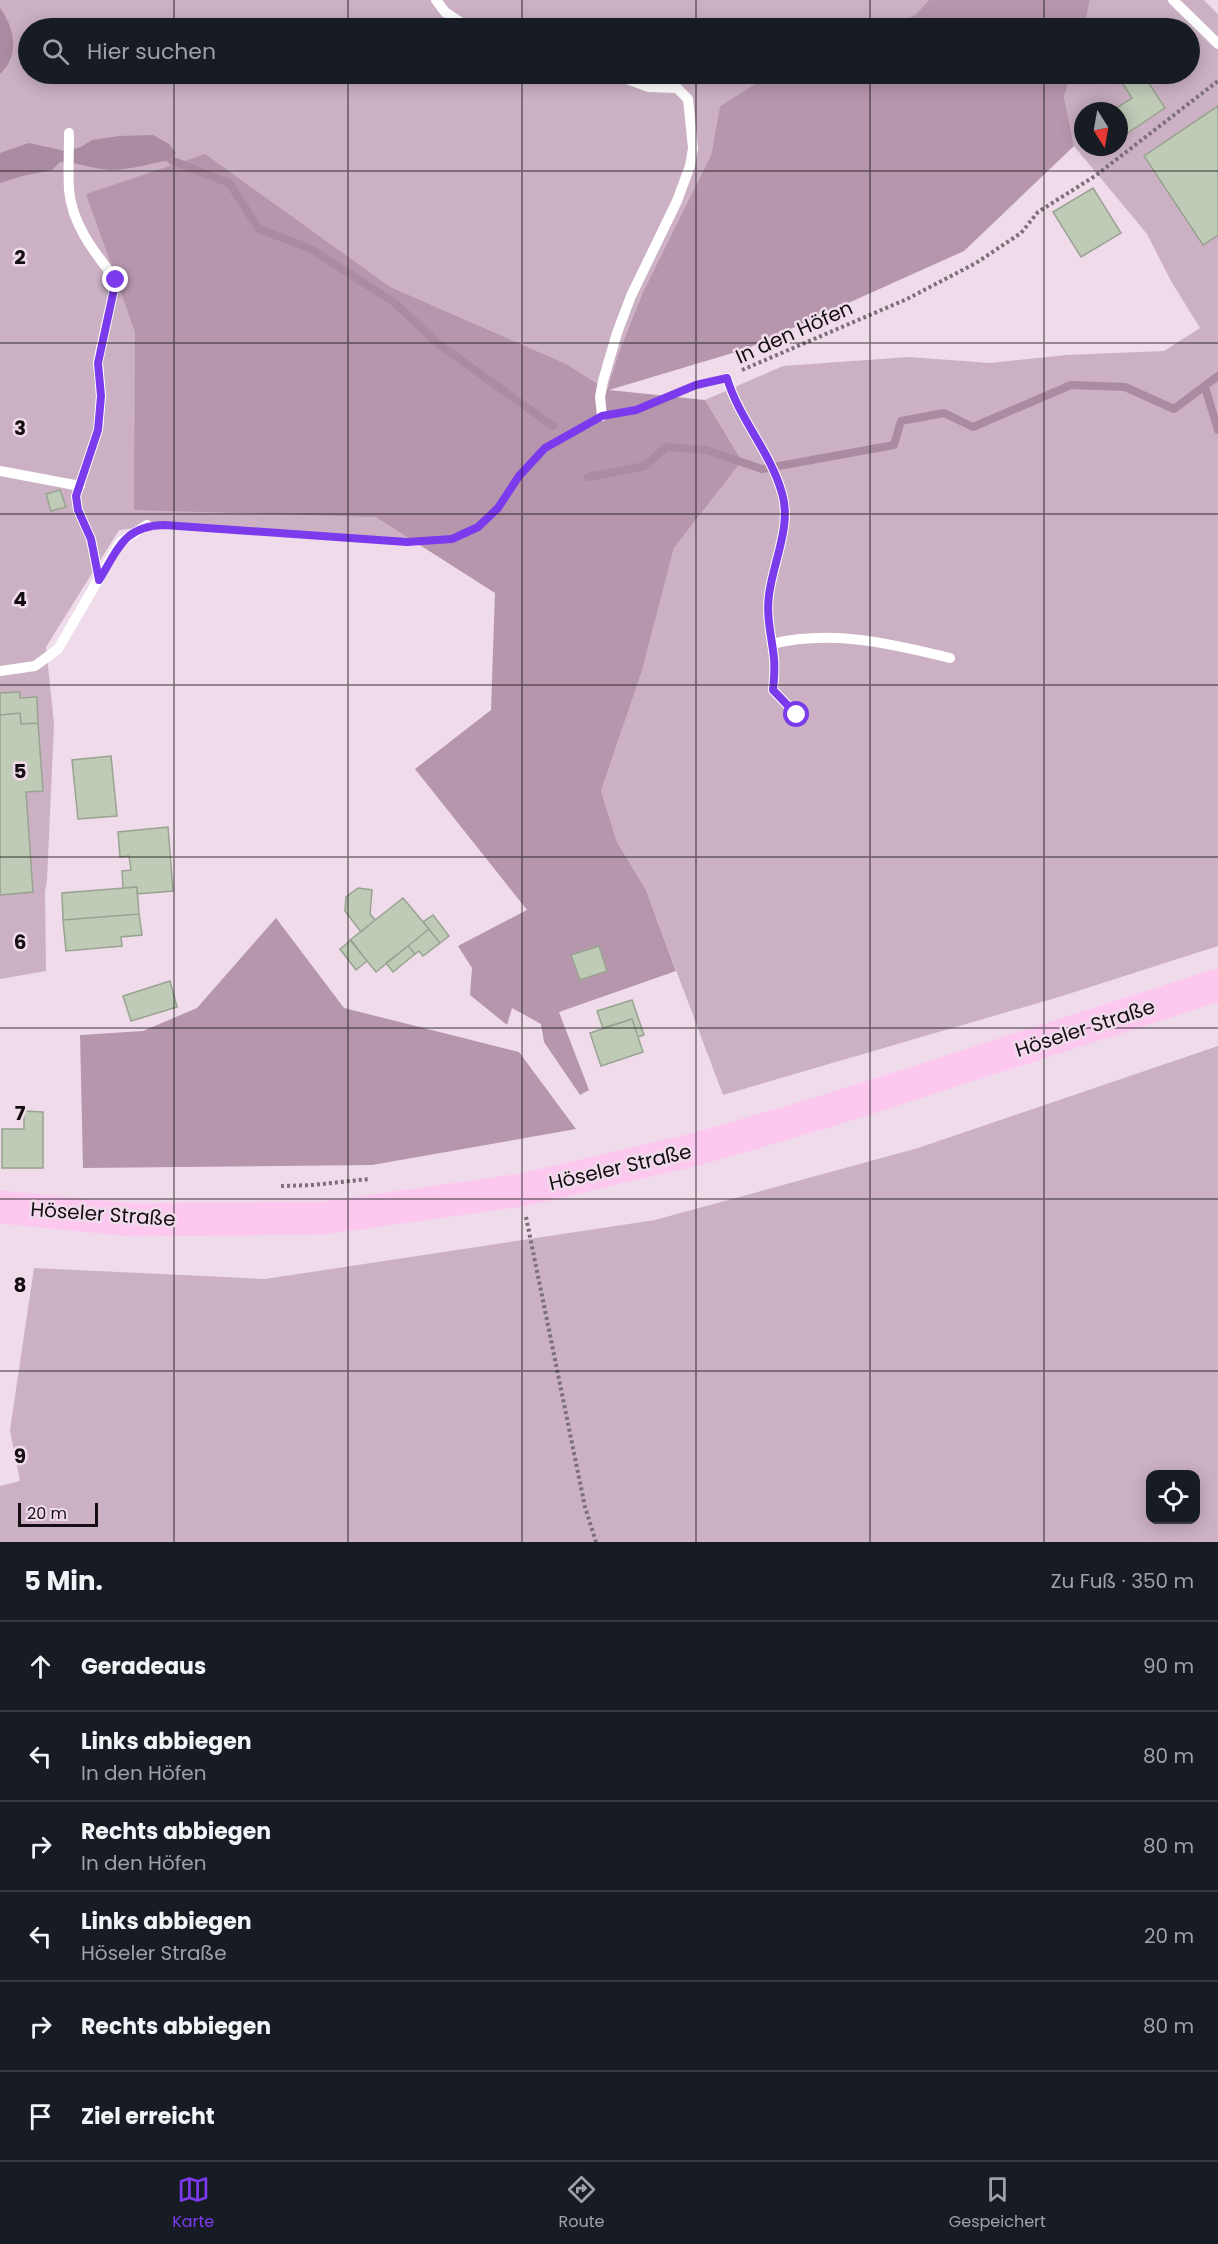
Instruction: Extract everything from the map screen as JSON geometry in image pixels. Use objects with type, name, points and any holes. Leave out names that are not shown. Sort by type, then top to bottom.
[{"type":"main road","name":"Höseler Straße","points":[[0,1207],[132,1220],[324,1218],[522,1190],[697,1149],[803,1118],[1218,985]]},
{"type":"lane","points":[[436,0],[445,12],[454,18]]},
{"type":"lane","points":[[1173,0],[1191,18]]},
{"type":"lane","points":[[1200,26],[1218,44]]},
{"type":"lane","points":[[602,416],[600,397],[617,333],[635,288],[686,182],[693,148],[688,99],[676,88],[649,87],[641,84]]},
{"type":"lane","points":[[69,133],[69,191],[77,223],[94,253],[116,280],[98,363],[101,396],[98,430],[76,496],[78,510],[91,539],[99,580]]},
{"type":"lane","points":[[727,378],[733,397],[777,477],[786,507],[769,595],[768,626],[775,662],[773,690],[797,715]]},
{"type":"lane","points":[[0,471],[80,486]]},
{"type":"lane","points":[[0,671],[35,666],[58,649],[120,542],[147,525]]},
{"type":"lane","points":[[772,644],[792,639],[825,638],[880,642],[951,658]]},
{"type":"path","name":"In den Höfen","points":[[147,525],[407,542],[452,539],[478,527],[498,508],[519,476],[545,448],[602,416],[636,410],[696,385],[727,378],[744,368],[907,299],[976,263],[1021,233],[1038,212],[1095,176],[1218,81]]},
{"type":"path","points":[[277,1186],[372,1179]]},
{"type":"path","points":[[522,1190],[525,1215],[585,1507],[596,1542]]},
{"type":"shaded area","points":[[0,0],[929,0],[915,15],[908,18],[18,18],[18,84],[755,84],[720,106],[711,155],[643,292],[619,352],[607,390],[452,539],[407,542],[164,525],[119,530],[46,647],[54,724],[45,892],[46,971],[0,979]]},
{"type":"shaded area","points":[[929,0],[1090,0],[1086,18],[908,18],[915,15]]},
{"type":"shaded area","points":[[1090,0],[1204,0],[1218,14],[1218,946],[1062,996],[723,1095],[646,890],[617,842],[601,791],[642,671],[674,548],[742,461],[705,400],[783,366],[909,357],[990,363],[1066,355],[1164,351],[1200,328],[1171,281],[1147,234],[1082,156],[1128,156],[1128,102],[1074,102],[1074,146],[1064,97],[1068,84],[1200,84],[1200,18],[1086,18]]},
{"type":"shaded area","points":[[0,8],[12,32],[13,50],[7,66],[0,74]]},
{"type":"shaded area","points":[[755,84],[1068,84],[1064,97],[1074,146],[964,251],[746,349],[609,390],[705,400],[742,461],[674,548],[642,671],[601,791],[617,842],[646,890],[676,971],[559,1012],[589,1090],[580,1095],[544,1042],[541,1024],[512,1008],[507,1025],[470,995],[472,968],[458,946],[527,910],[415,769],[491,710],[495,593],[376,517],[134,510],[135,332],[86,194],[205,154],[390,287],[566,364],[607,390],[619,352],[643,292],[711,155],[720,106]]},
{"type":"shaded area","points":[[153,135],[169,144],[176,153],[171,160],[118,170],[60,162],[52,170],[0,183],[0,153],[29,143],[65,151],[81,147],[92,140]]},
{"type":"shaded area","points":[[276,918],[344,1008],[519,1052],[576,1129],[372,1165],[83,1168],[80,1035],[143,1031],[197,1008]]},
{"type":"shaded area","points":[[1218,1046],[1218,1542],[0,1542],[0,1486],[20,1481],[10,1430],[34,1268],[265,1279],[655,1220],[918,1148]]},
{"type":"building","points":[[1123,84],[1149,84],[1165,108],[1128,133],[1128,102],[1126,102],[1132,98]]},
{"type":"building","points":[[1218,106],[1218,235],[1203,245],[1144,156]]},
{"type":"building","points":[[1093,188],[1121,233],[1081,257],[1053,212]]},
{"type":"building","points":[[60,490],[66,507],[51,511],[46,494]]},
{"type":"building","points":[[20,692],[20,698],[37,697],[38,723],[21,724],[20,713],[0,715],[0,693]]},
{"type":"building","points":[[20,713],[21,724],[38,723],[43,791],[26,792],[33,892],[0,895],[0,715]]},
{"type":"building","points":[[111,756],[117,816],[78,819],[72,760]]},
{"type":"building","points":[[168,827],[173,891],[137,894],[137,887],[123,888],[122,871],[131,870],[129,856],[120,857],[118,832]]},
{"type":"building","points":[[137,887],[139,914],[63,920],[62,893]]},
{"type":"building","points":[[358,888],[372,890],[370,914],[375,920],[361,932],[345,911],[346,897]]},
{"type":"building","points":[[403,898],[429,929],[376,972],[350,940]]},
{"type":"building","points":[[139,914],[142,935],[121,937],[122,946],[66,951],[63,920]]},
{"type":"building","points":[[433,915],[449,936],[440,943],[423,922]]},
{"type":"building","points":[[429,929],[440,943],[423,956],[419,951],[415,954],[408,946]]},
{"type":"building","points":[[351,940],[367,961],[356,970],[340,949]]},
{"type":"building","points":[[408,946],[415,954],[393,972],[386,963]]},
{"type":"building","points":[[599,946],[607,971],[580,980],[571,955]]},
{"type":"building","points":[[170,981],[177,1007],[131,1021],[123,996]]},
{"type":"building","points":[[632,1000],[644,1035],[638,1037],[632,1019],[603,1028],[597,1011]]},
{"type":"building","points":[[632,1019],[643,1052],[601,1066],[590,1033]]},
{"type":"building","points":[[24,1111],[43,1112],[43,1168],[2,1168],[2,1129],[24,1129]]},
{"type":"waterway","points":[[171,160],[229,183],[259,229],[309,248],[395,303],[437,343],[553,426]]},
{"type":"waterway","points":[[588,477],[645,466],[666,447],[706,450],[762,469],[894,445],[901,421],[944,413],[973,427],[1071,385],[1125,387],[1174,409],[1218,376]]},
{"type":"waterway","points":[[1205,387],[1218,430]]},
{"type":"route","points":[[116,280],[98,363],[101,396],[98,430],[76,496],[78,510],[91,539],[99,580],[120,542],[147,525],[407,542],[452,539],[478,527],[498,508],[519,476],[545,448],[602,416],[636,410],[696,385],[727,378],[733,397],[777,477],[786,507],[769,595],[768,626],[775,662],[773,690],[797,715]]}]
